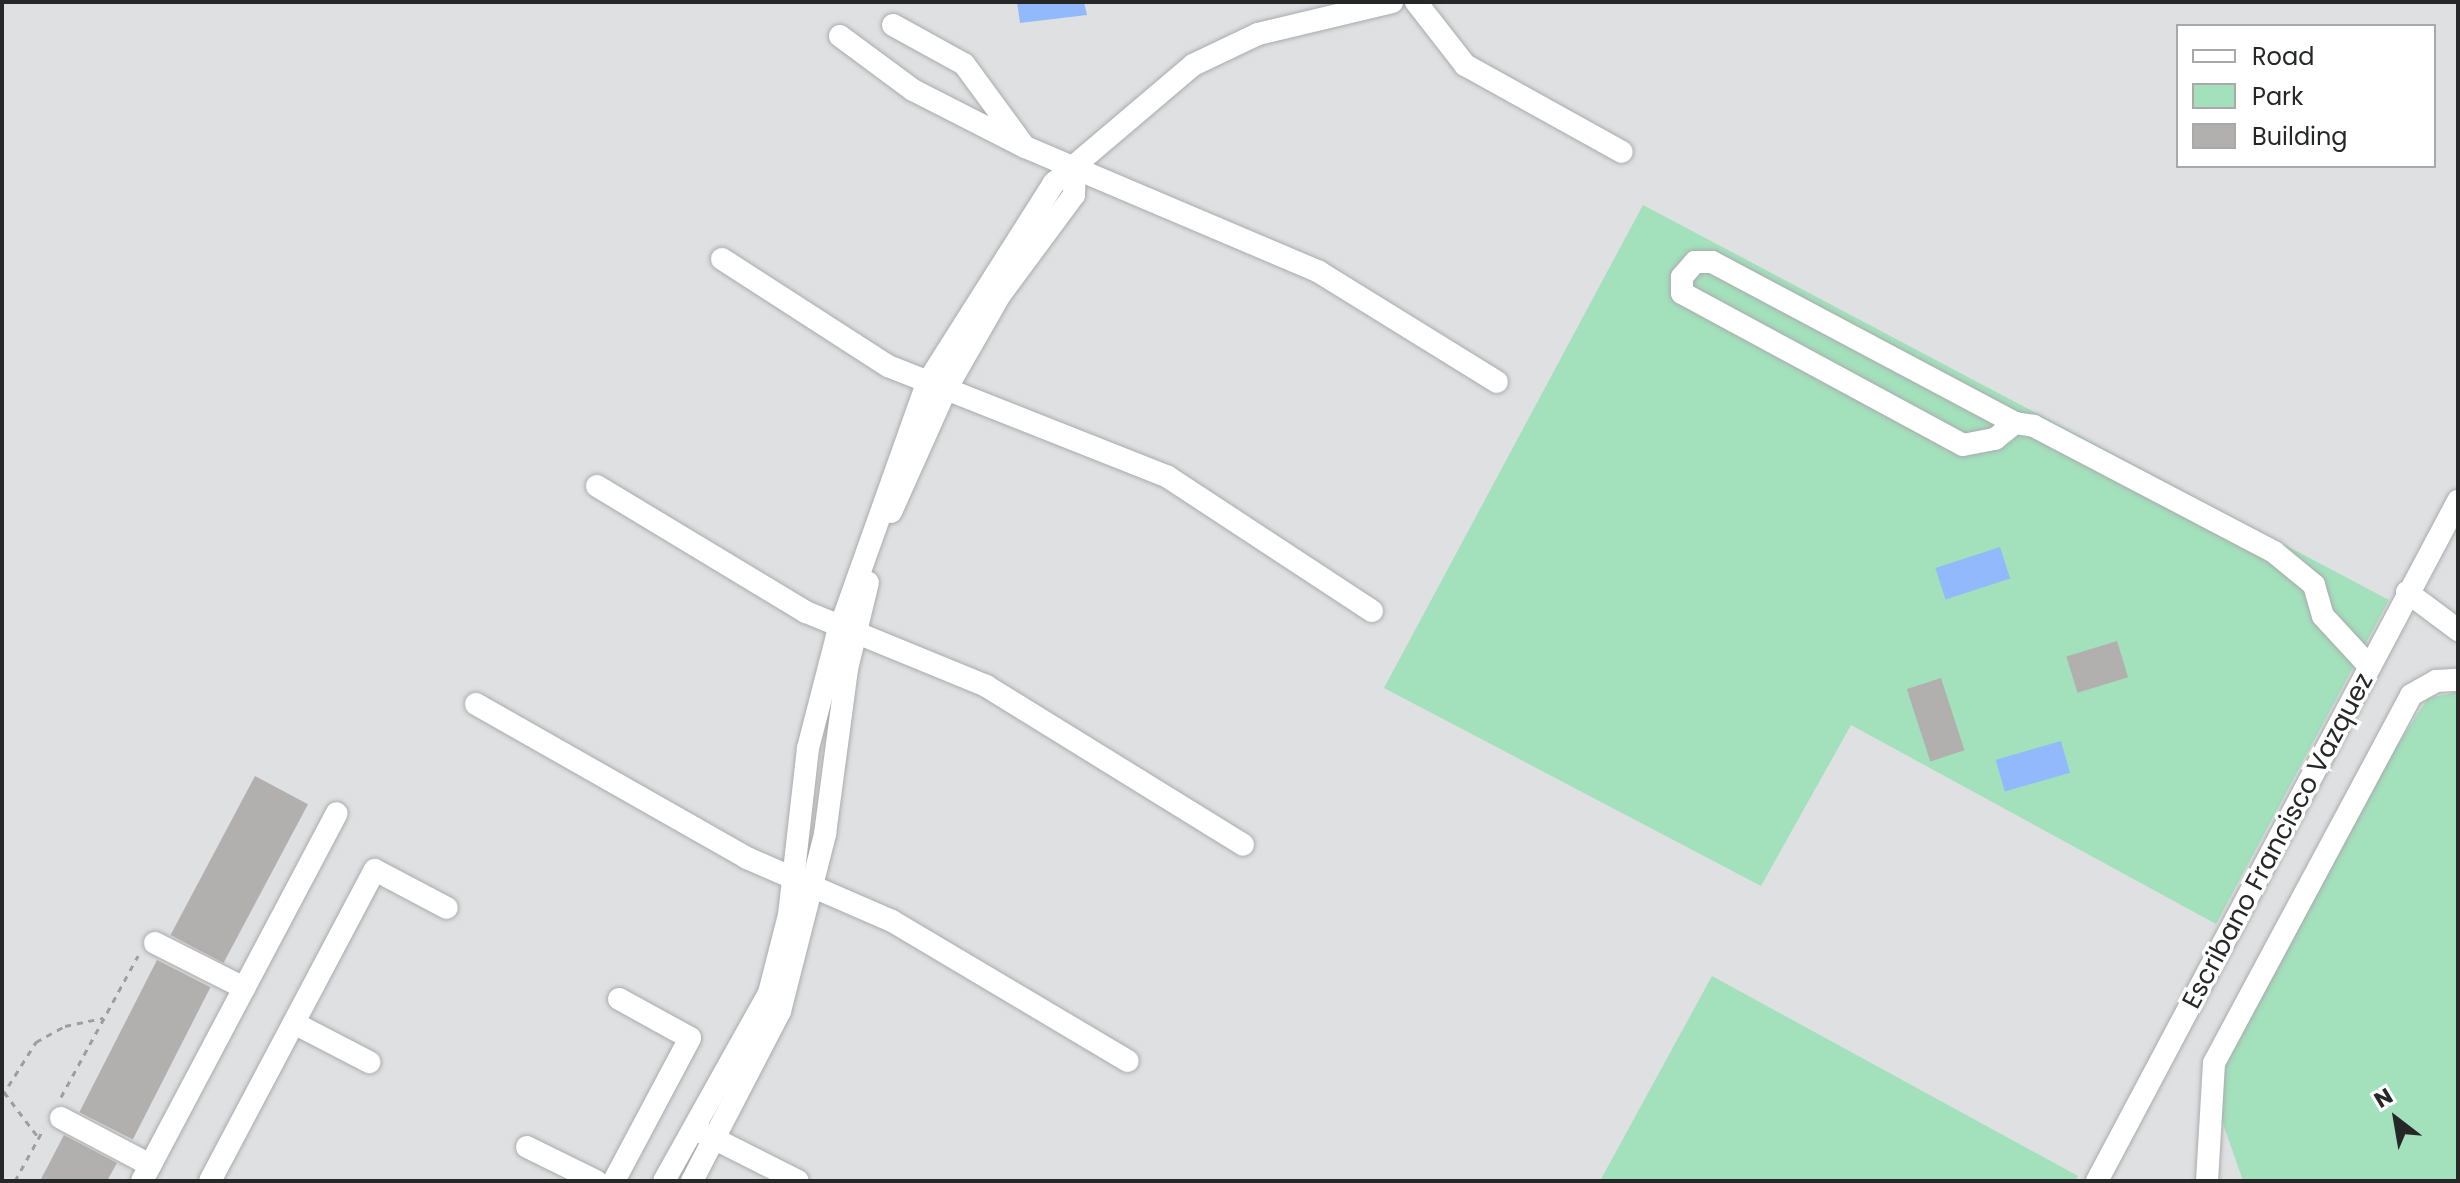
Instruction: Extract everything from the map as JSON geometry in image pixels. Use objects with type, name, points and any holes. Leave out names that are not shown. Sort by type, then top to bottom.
[{"type":"street","points":[[692,1181],[704,1134],[769,993],[803,882],[808,748],[936,387],[1054,183],[1075,171],[1193,65],[1258,34],[1392,2]]},
{"type":"street","points":[[1416,2],[1465,65],[1622,152]]},
{"type":"street","points":[[893,25],[964,64],[1025,147]]},
{"type":"street","points":[[840,36],[913,90],[1025,147],[1075,171],[1319,272],[1497,382]]},
{"type":"street","points":[[722,259],[936,387],[1168,477],[1372,611]]},
{"type":"street","points":[[2015,423],[1995,439],[1963,445],[1682,293],[1682,277],[1695,262],[1712,262],[2015,423],[2034,426],[2300,569],[2323,616],[2370,667]]},
{"type":"street","points":[[597,486],[806,612],[849,627],[986,686],[1243,845]]},
{"type":"street","name":"Escribano Francisco Vazquez","points":[[2097,1181],[2458,501]]},
{"type":"street","points":[[2407,592],[2458,630]]},
{"type":"street","points":[[2207,1181],[2214,1063],[2411,695],[2436,681],[2458,680]]},
{"type":"street","points":[[476,704],[574,765],[803,882],[892,921],[1128,1061]]},
{"type":"street","points":[[53,1118],[146,1173],[337,813]]},
{"type":"street","points":[[213,1180],[375,870],[447,908]]},
{"type":"street","points":[[147,948],[244,988]]},
{"type":"street","points":[[614,1181],[690,1038],[619,999]]},
{"type":"street","points":[[294,1023],[369,1062]]},
{"type":"street","points":[[664,1181],[704,1134]]},
{"type":"street","points":[[704,1134],[798,1181]]},
{"type":"street","points":[[527,1147],[596,1181]]},
{"type":"path","points":[[15,1181],[53,1118],[104,1018],[147,948]]},
{"type":"path","points":[[39,1138],[3,1094],[49,1032],[104,1018]]},
{"type":"green space","points":[[1643,205],[2389,600],[2216,924],[1851,725],[1761,886],[1384,688]]},
{"type":"green space","points":[[2458,692],[2458,1181],[2243,1181],[2220,1115],[2220,1066],[2395,749],[2428,698]]},
{"type":"green space","points":[[1712,976],[2078,1176],[2075,1181],[1600,1181]]},
{"type":"water","points":[[1017,2],[1084,2],[1087,15],[1020,23]]},
{"type":"water","points":[[2000,547],[2010,578],[1946,599],[1935,568]]},
{"type":"water","points":[[2061,741],[2070,773],[2005,791],[1996,760]]},
{"type":"building","points":[[2117,641],[2128,677],[2077,693],[2066,656]]},
{"type":"building","points":[[1941,678],[1964,750],[1930,761],[1907,689]]},
{"type":"building","points":[[255,776],[308,804],[223,963],[170,935]]},
{"type":"building","points":[[157,960],[210,987],[133,1140],[79,1112]]},
{"type":"building","points":[[64,1135],[117,1163],[107,1181],[40,1181]]}]
